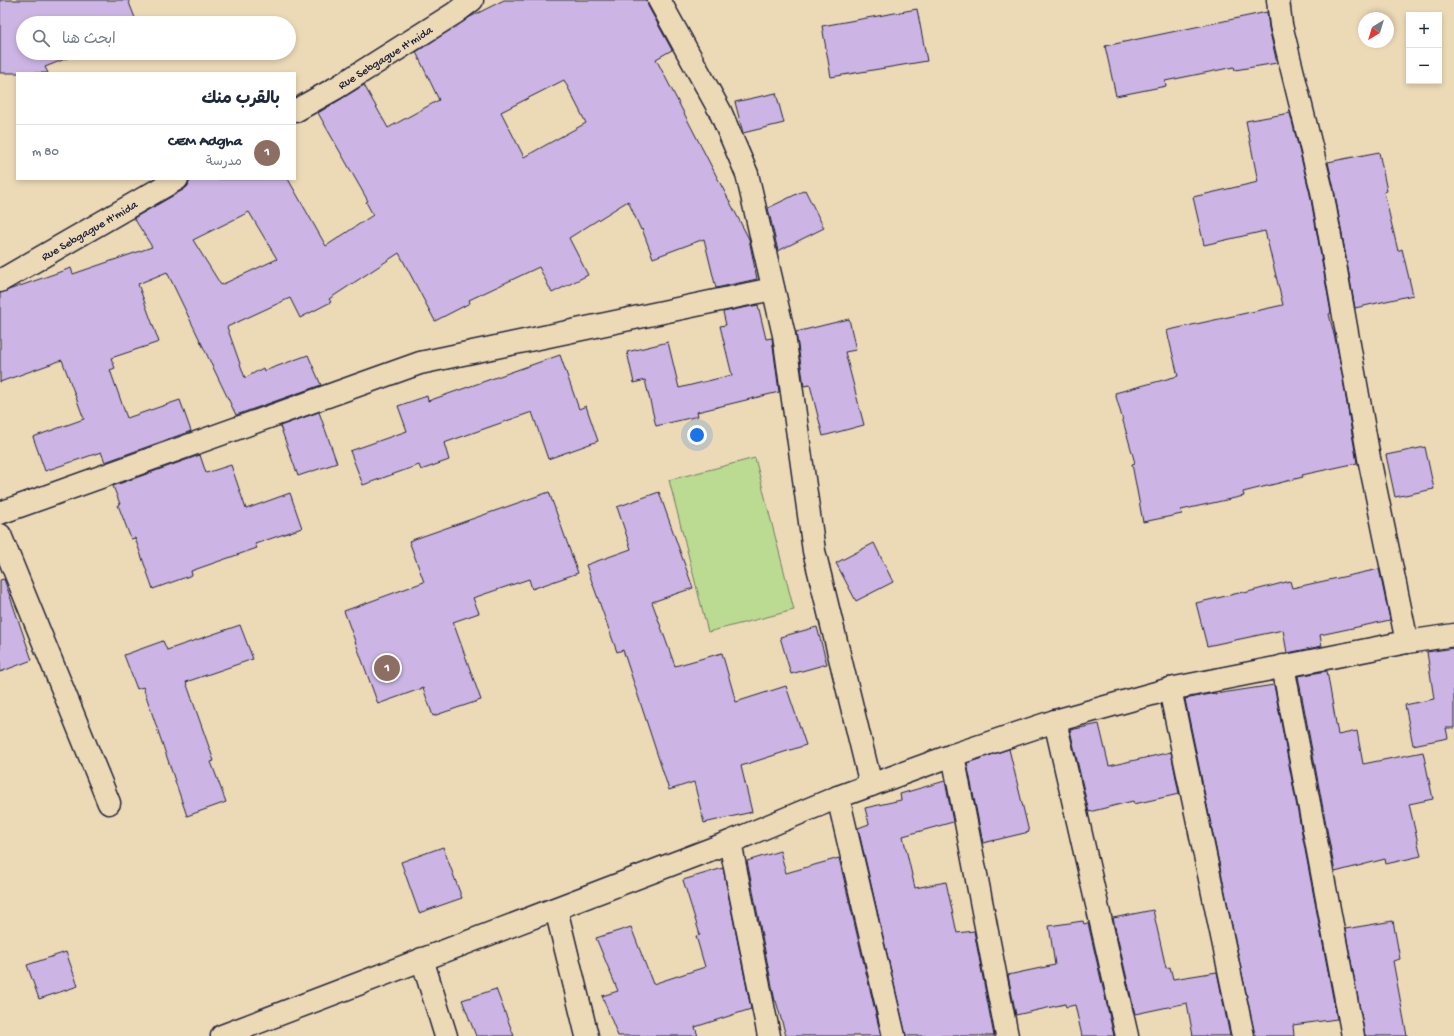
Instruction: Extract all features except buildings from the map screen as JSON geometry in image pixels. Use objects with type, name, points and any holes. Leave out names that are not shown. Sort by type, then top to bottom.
[{"type":"street","name":"Rue Sebgague H'mida","points":[[296,110],[336,88],[455,13],[472,0]]},
{"type":"street","points":[[659,0],[720,111],[747,174],[784,335],[814,551],[871,785]]},
{"type":"street","points":[[1278,0],[1281,25],[1322,191],[1369,458],[1407,642]]},
{"type":"street","name":"Rue Sebgague H'mida","points":[[0,281],[175,180]]},
{"type":"street","points":[[0,513],[420,363],[773,289]]},
{"type":"street","points":[[0,535],[109,802]]},
{"type":"street","points":[[222,1036],[422,958],[730,842],[838,797],[953,755],[1055,721],[1170,689],[1407,642],[1454,635]]},
{"type":"street","points":[[1282,666],[1352,1036]]},
{"type":"street","points":[[1170,689],[1243,1036]]},
{"type":"street","points":[[1055,721],[1127,1036]]},
{"type":"street","points":[[953,755],[1007,1036]]},
{"type":"street","points":[[838,797],[894,1036]]},
{"type":"street","points":[[730,842],[769,1036]]},
{"type":"street","points":[[556,908],[586,1036]]},
{"type":"street","points":[[422,958],[446,1036]]},
{"type":"green space","points":[[755,458],[794,610],[708,632],[669,480]]},
{"type":"place","name":"CEM Adgha","points":[[387,668]]}]
